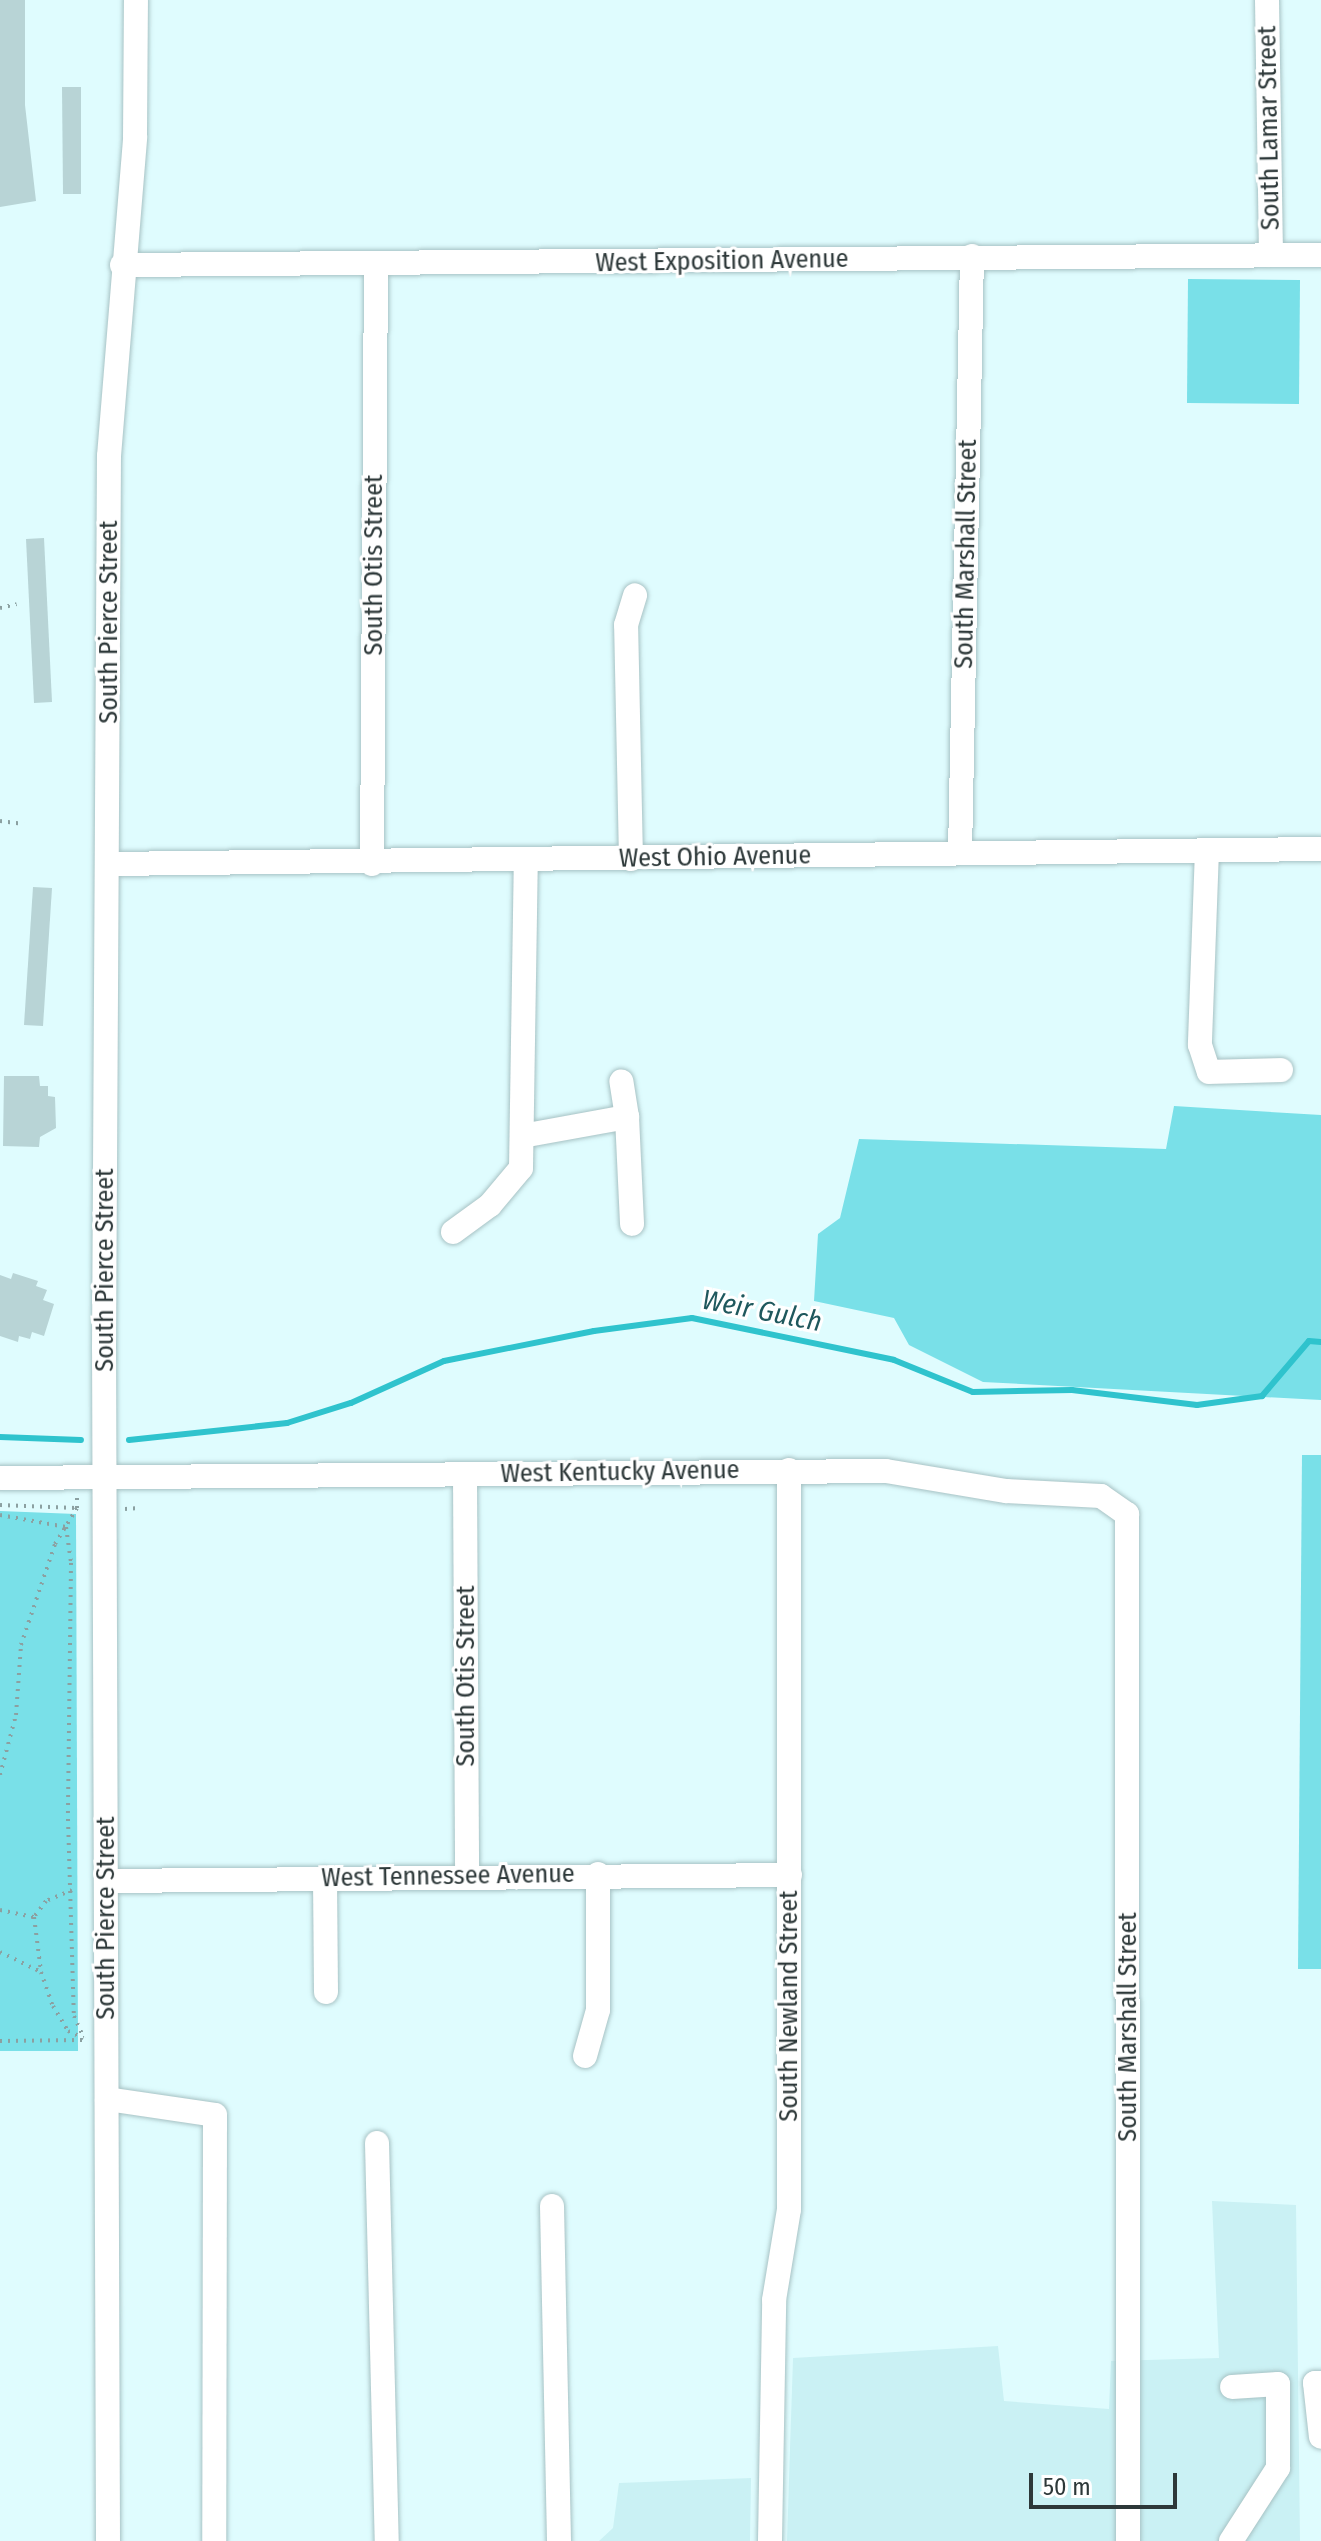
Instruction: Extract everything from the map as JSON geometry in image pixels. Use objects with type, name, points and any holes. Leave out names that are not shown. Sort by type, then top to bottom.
[{"type":"street","name":"South Pierce Street","points":[[108,2541],[105,1478],[110,445],[122,265],[135,137],[136,0]]},
{"type":"street","name":"South Lamar Street","points":[[1267,0],[1271,255]]},
{"type":"street","name":"West Exposition Avenue","points":[[122,265],[376,267],[972,256],[1321,255]]},
{"type":"street","name":"South Marshall Street","points":[[960,853],[972,256]]},
{"type":"street","name":"South Otis Street","points":[[372,864],[376,267]]},
{"type":"street","points":[[631,859],[626,625],[635,595]]},
{"type":"street","name":"West Ohio Avenue","points":[[109,864],[372,864],[1321,849]]},
{"type":"street","points":[[1207,850],[1200,1045],[1209,1072],[1281,1070]]},
{"type":"street","points":[[453,1232],[515,1180],[521,1168],[526,861]]},
{"type":"street","points":[[621,1081],[627,1117],[632,1224]]},
{"type":"street","points":[[522,1136],[627,1117]]},
{"type":"street","name":"South Newland Street","points":[[770,2541],[774,2300],[789,2209],[789,1470]]},
{"type":"street","name":"West Kentucky Avenue","points":[[0,1478],[886,1471],[1006,1491],[1101,1496],[1127,1514]]},
{"type":"street","name":"South Otis Street","points":[[465,1474],[467,1878]]},
{"type":"street","name":"South Marshall Street","points":[[1127,1514],[1128,2541]]},
{"type":"street","points":[[585,2056],[598,2010],[598,1874]]},
{"type":"street","name":"West Tennessee Avenue","points":[[106,1881],[598,1874],[790,1875]]},
{"type":"street","points":[[325,1878],[326,1992]]},
{"type":"street","points":[[107,2099],[215,2115],[214,2541]]},
{"type":"street","points":[[377,2143],[387,2541]]},
{"type":"street","points":[[552,2206],[559,2541]]},
{"type":"street","points":[[1321,2383],[1315,2383],[1315,2413],[1321,2437]]},
{"type":"street","points":[[1231,2541],[1278,2468],[1278,2384],[1232,2387]]},
{"type":"path","points":[[0,608],[17,604]]},
{"type":"path","points":[[0,821],[24,824]]},
{"type":"path","points":[[0,1505],[77,1508],[55,1544],[21,1645],[16,1715],[0,1775]]},
{"type":"path","points":[[0,1515],[66,1527]]},
{"type":"path","points":[[66,1527],[71,1563],[74,2016],[85,2039]]},
{"type":"path","points":[[72,1890],[46,1901],[34,1917],[41,1972],[68,2031],[85,2039]]},
{"type":"path","points":[[0,1910],[34,1917]]},
{"type":"path","points":[[0,1946],[2,1953],[41,1972]]},
{"type":"path","points":[[0,2041],[85,2039]]},
{"type":"shaded area","points":[[1188,279],[1300,280],[1299,404],[1187,403]]},
{"type":"shaded area","points":[[1174,1106],[1321,1115],[1321,1400],[983,1382],[909,1345],[894,1318],[814,1301],[818,1234],[840,1218],[859,1139],[1166,1149]]},
{"type":"shaded area","points":[[1302,1455],[1321,1455],[1321,1969],[1298,1969]]},
{"type":"shaded area","points":[[0,1511],[76,1514],[78,2051],[0,2051]]},
{"type":"shaded area","points":[[1212,2201],[1296,2205],[1300,2541],[787,2541],[793,2358],[998,2346],[1004,2401],[1109,2409],[1111,2361],[1219,2358]]},
{"type":"shaded area","points":[[751,2478],[750,2541],[599,2541],[613,2528],[619,2483]]},
{"type":"building","points":[[0,0],[25,0],[25,105],[36,201],[0,207]]},
{"type":"building","points":[[62,87],[81,87],[81,194],[63,194]]},
{"type":"building","points":[[44,538],[52,702],[34,703],[26,539]]},
{"type":"building","points":[[33,887],[52,888],[43,1026],[24,1025]]},
{"type":"building","points":[[4,1076],[39,1076],[40,1086],[48,1086],[48,1096],[55,1097],[56,1128],[40,1137],[39,1147],[3,1146]]},
{"type":"building","points":[[13,1273],[38,1281],[36,1286],[47,1290],[43,1300],[54,1304],[44,1336],[32,1332],[30,1339],[19,1336],[18,1342],[0,1336],[0,1275],[11,1279]]},
{"type":"waterway","name":"Weir Gulch","points":[[129,1440],[287,1423],[351,1403],[444,1361],[594,1331],[692,1318],[894,1360],[973,1392],[1072,1390],[1197,1405],[1262,1396],[1309,1341],[1321,1342]]},
{"type":"waterway","name":"Weir Gulch","points":[[0,1437],[81,1440]]}]
